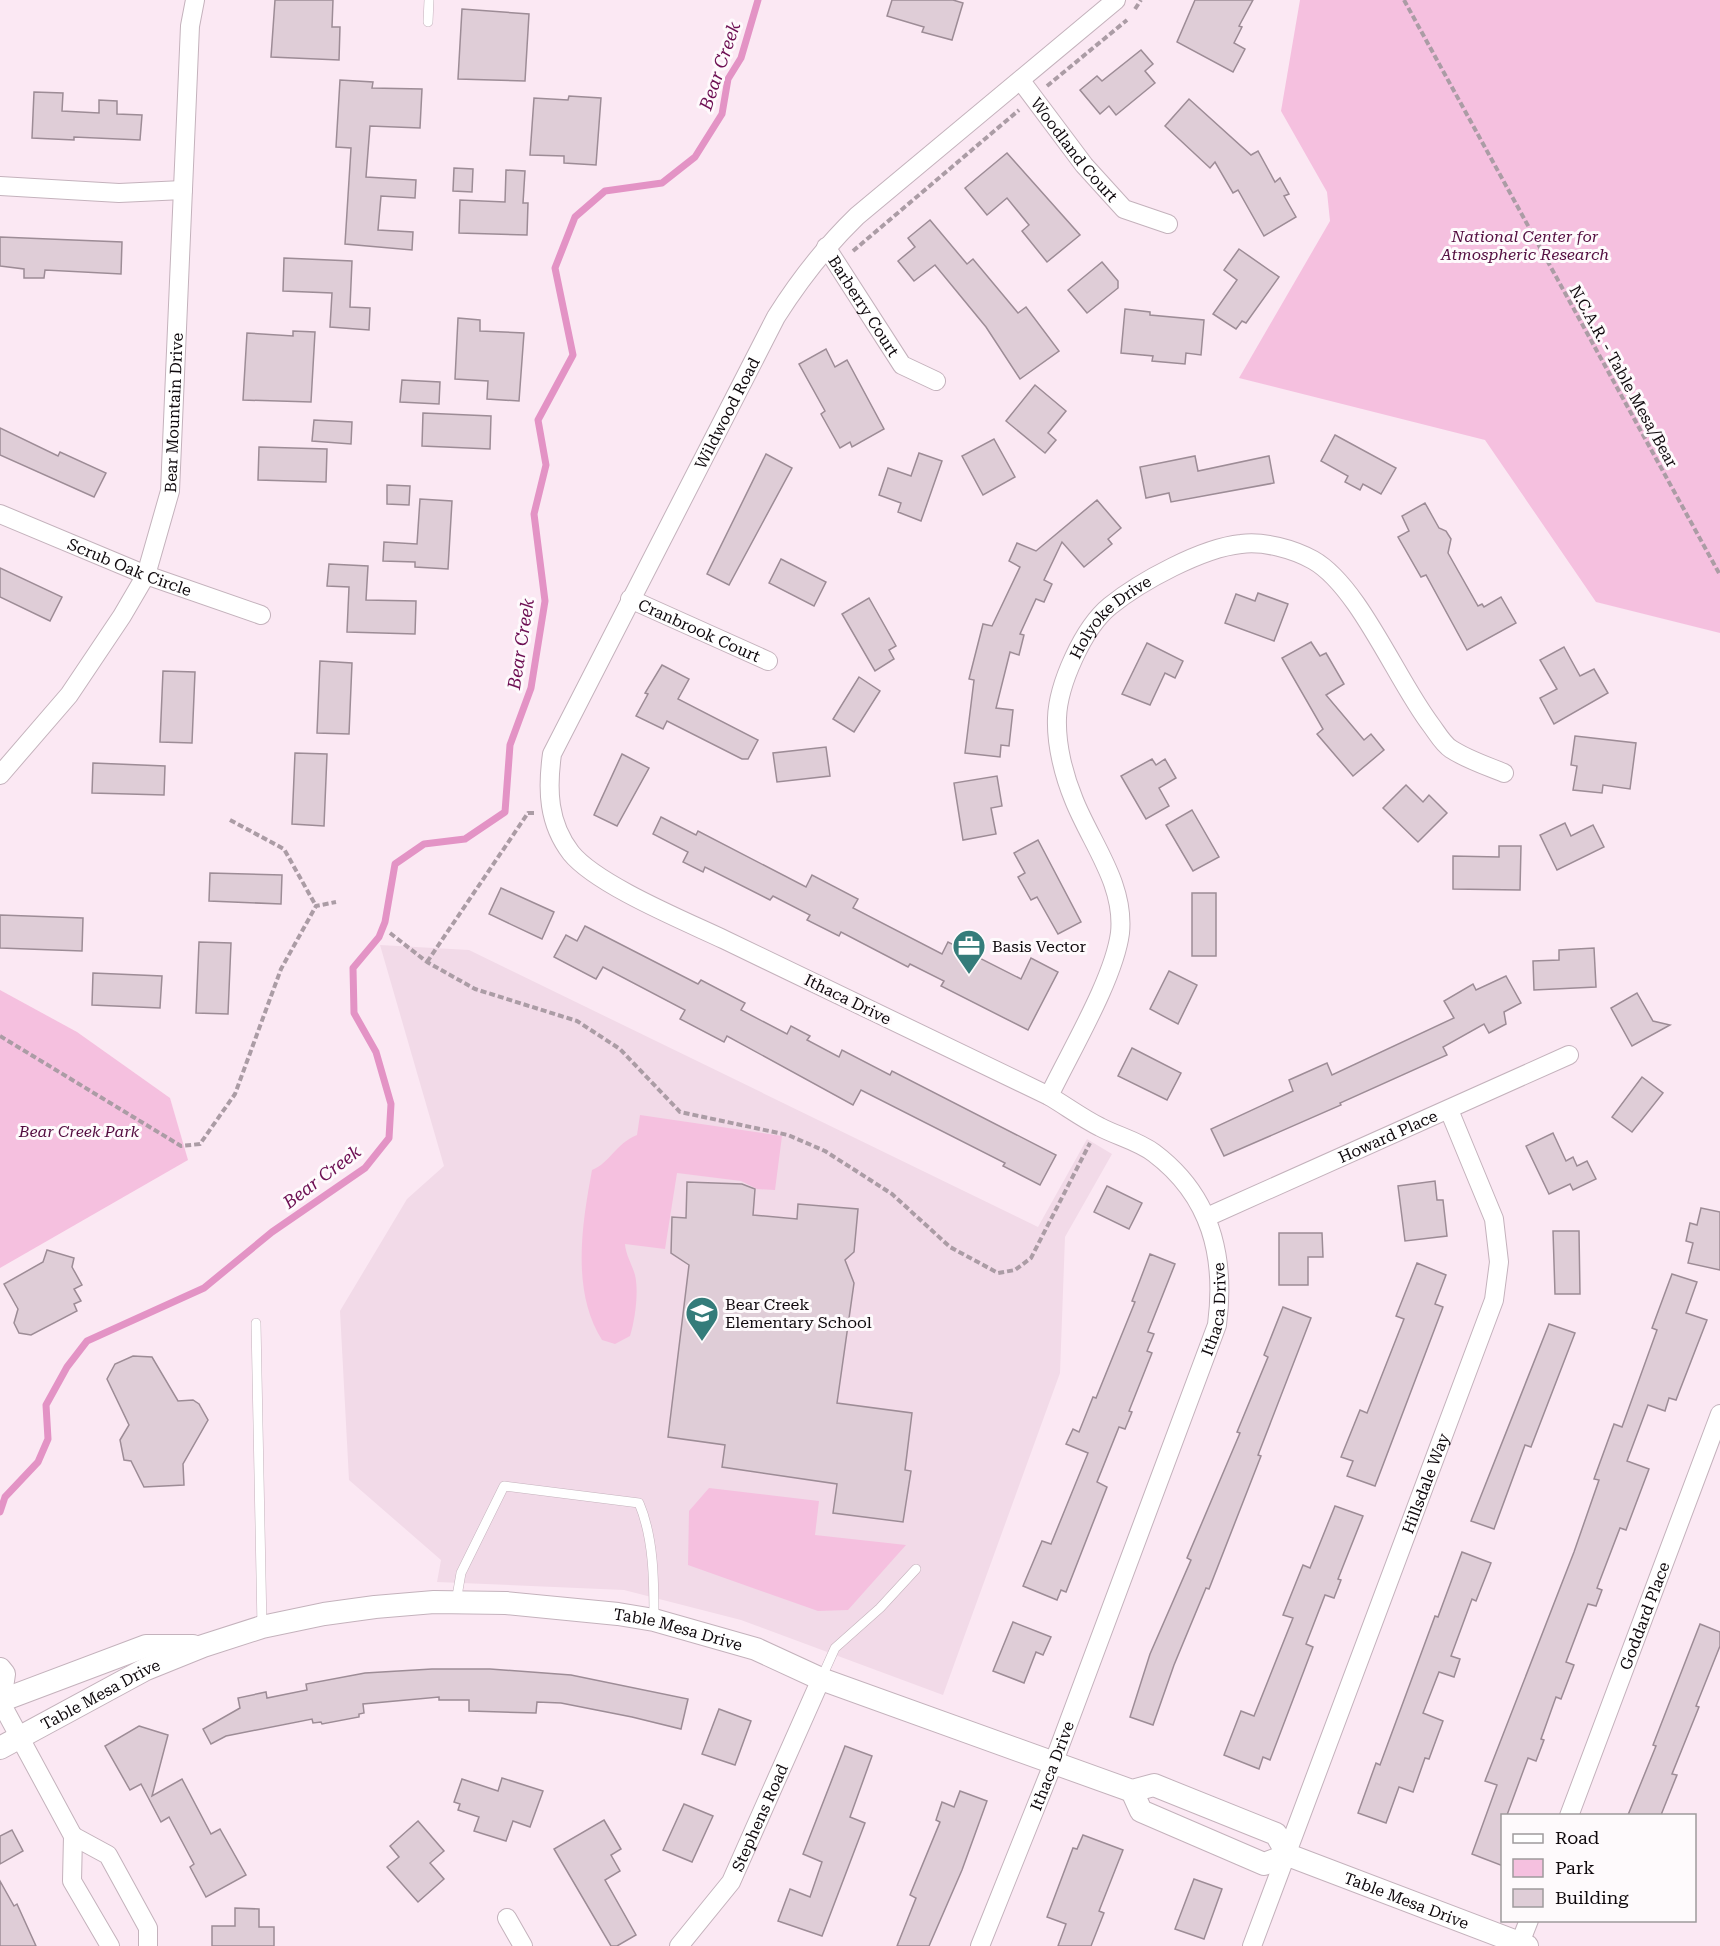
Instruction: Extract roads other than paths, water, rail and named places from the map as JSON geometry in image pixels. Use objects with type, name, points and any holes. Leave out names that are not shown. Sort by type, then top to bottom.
[{"type":"street","name":"Bear Mountain Drive","points":[[0,775],[69,695],[122,616],[146,575],[170,491],[179,334],[190,26],[195,0]]},
{"type":"street","name":"Wildwood Road","points":[[642,899],[590,872],[571,852],[550,811],[548,782],[552,754],[776,317],[799,280],[826,247],[857,216],[1022,81],[1116,0]]},
{"type":"street","name":"Woodland Court","points":[[1022,81],[1084,165],[1124,209],[1168,224]]},
{"type":"street","points":[[0,186],[119,193],[183,190]]},
{"type":"street","name":"Barberry Court","points":[[826,247],[902,365],[936,381]]},
{"type":"street","name":"Scrub Oak Circle","points":[[0,514],[146,575],[261,615]]},
{"type":"street","name":"Holyoke Drive","points":[[1049,1096],[1113,965],[1120,931],[1118,900],[1099,849],[1074,801],[1061,760],[1057,718],[1065,677],[1083,640],[1108,607],[1161,574],[1218,548],[1244,543],[1278,547],[1314,560],[1341,585],[1368,622],[1416,705],[1449,749],[1504,773]]},
{"type":"street","name":"Cranbrook Court","points":[[630,599],[768,662]]},
{"type":"street","name":"Ithaca Drive","points":[[642,899],[1049,1096],[1099,1126],[1152,1152],[1181,1177],[1207,1217],[1218,1259],[1220,1303],[1216,1325],[1053,1764],[980,1946]]},
{"type":"street","name":"Howard Place","points":[[1207,1217],[1569,1055]]},
{"type":"street","name":"Hillsdale Way","points":[[1252,1946],[1494,1300],[1499,1262],[1494,1219],[1449,1110]]},
{"type":"street","name":"Goddard Place","points":[[1569,1814],[1720,1414]]},
{"type":"street","name":"Table Mesa Drive","points":[[9,1742],[146,1669],[203,1646],[262,1627],[324,1614],[375,1607],[456,1602],[539,1606],[618,1614],[654,1620],[756,1649],[821,1679],[1132,1791],[1154,1785],[1276,1834],[1288,1855],[1524,1945]]},
{"type":"street","name":"Table Mesa Drive","points":[[0,1701],[146,1646],[203,1646]]},
{"type":"street","points":[[0,1669],[4,1674],[0,1701],[9,1742],[73,1836],[108,1855],[148,1928],[148,1946]]},
{"type":"street","name":"Stephens Road","points":[[679,1946],[731,1882],[821,1679]]},
{"type":"street","points":[[1132,1791],[1140,1811],[1264,1864],[1288,1855]]},
{"type":"street","points":[[73,1836],[72,1881],[110,1946]]},
{"type":"street","points":[[507,1918],[522,1946]]},
{"type":"street","points":[[1524,1945],[1529,1922]]},
{"type":"lane","points":[[428,22],[429,0]]},
{"type":"lane","points":[[256,1323],[262,1627]]},
{"type":"lane","points":[[456,1602],[461,1573],[504,1486],[639,1503],[645,1516],[654,1587],[654,1620]]},
{"type":"lane","points":[[821,1679],[836,1648],[880,1608],[916,1569]]},
{"type":"waterway","name":"Bear Creek","points":[[0,1512],[5,1497],[38,1462],[48,1439],[46,1405],[67,1367],[87,1341],[204,1288],[272,1232],[365,1168],[389,1138],[391,1104],[376,1052],[354,1013],[353,968],[379,937],[385,922],[395,864],[424,844],[465,839],[505,812],[510,745],[531,688],[545,601],[534,514],[546,465],[538,420],[573,355],[555,268],[575,217],[605,191],[662,183],[695,157],[722,114],[728,79],[741,58],[758,0]]},
{"type":"place","name":"Basis Vector","points":[[969,975]]},
{"type":"place","name":"Bear Creek Elementary School","points":[[702,1342]]},
{"type":"park label","name":"National Center for Atmospheric Research","points":[[1525,245]]},
{"type":"park label","name":"Bear Creek Park","points":[[79,1131]]}]
